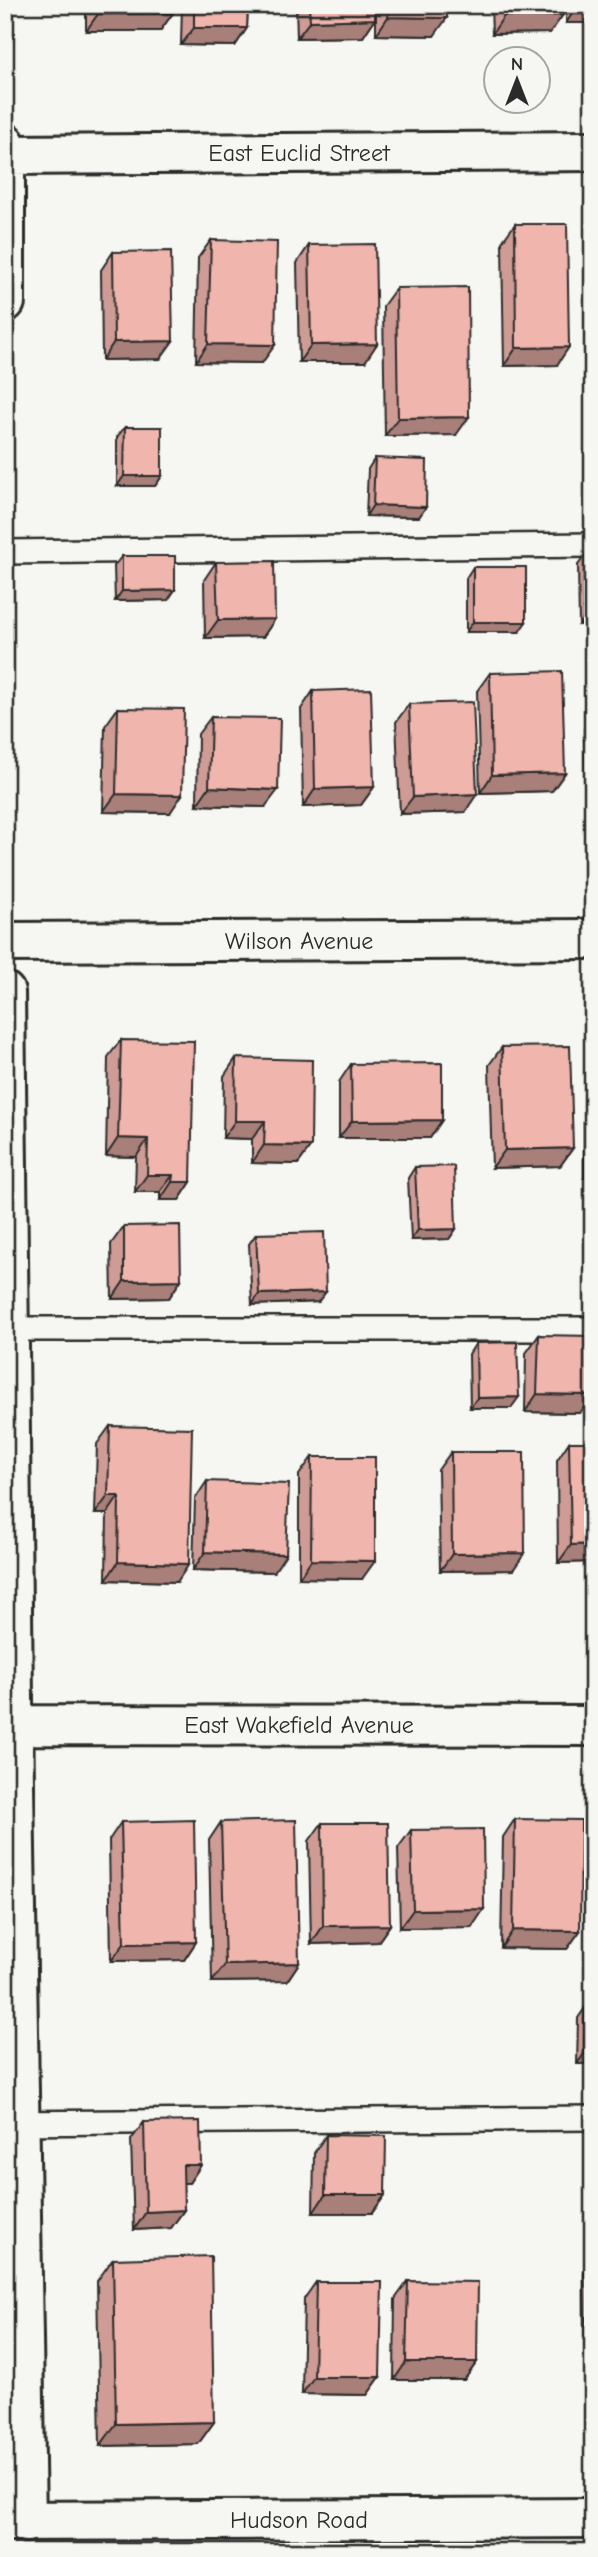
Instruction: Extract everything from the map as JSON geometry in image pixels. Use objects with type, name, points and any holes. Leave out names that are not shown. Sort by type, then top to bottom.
[{"type":"street","points":[[5,143],[5,302]]},
{"type":"street","name":"East Euclid Street","points":[[5,155],[593,151]]},
{"type":"street","name":"Wilson Avenue","points":[[5,942],[593,939]]},
{"type":"street","points":[[5,992],[16,2522]]},
{"type":"street","name":"East Wakefield Avenue","points":[[9,1726],[593,1726]]},
{"type":"street","name":"Hudson Road","points":[[16,2522],[593,2518]]},
{"type":"lane","points":[[5,552],[593,545]]},
{"type":"lane","points":[[8,1329],[593,1329]]},
{"type":"lane","points":[[12,2123],[593,2118]]},
{"type":"building","points":[[98,5],[172,5],[173,13],[98,14]]},
{"type":"building","points":[[194,5],[248,5],[247,28],[194,28]]},
{"type":"building","points":[[309,5],[375,5],[375,19],[310,21]]},
{"type":"building","points":[[389,5],[447,5],[447,18],[388,17]]},
{"type":"building","points":[[504,5],[563,5],[563,15],[504,16]]},
{"type":"building","points":[[515,224],[567,224],[569,347],[516,348]]},
{"type":"building","points":[[211,240],[277,242],[275,345],[208,344]]},
{"type":"building","points":[[375,244],[377,344],[311,345],[309,245]]},
{"type":"building","points":[[171,251],[173,341],[114,342],[113,252]]},
{"type":"building","points":[[468,287],[469,417],[398,418],[396,288]]},
{"type":"building","points":[[125,427],[162,427],[162,476],[124,476]]},
{"type":"building","points":[[375,458],[427,460],[426,507],[373,505]]},
{"type":"building","points":[[593,548],[593,607],[592,607]]},
{"type":"building","points":[[122,556],[175,556],[175,590],[122,591]]},
{"type":"building","points":[[274,561],[275,619],[218,620],[216,562]]},
{"type":"building","points":[[473,567],[526,567],[526,622],[473,622]]},
{"type":"building","points":[[562,671],[565,773],[492,775],[490,673]]},
{"type":"building","points":[[371,689],[374,787],[315,789],[313,691]]},
{"type":"building","points":[[473,702],[477,794],[413,797],[409,704]]},
{"type":"building","points":[[118,708],[184,709],[182,795],[116,794]]},
{"type":"building","points":[[211,717],[280,718],[278,790],[209,787]]},
{"type":"building","points":[[121,1040],[194,1041],[191,1182],[172,1182],[173,1175],[147,1175],[148,1139],[118,1138]]},
{"type":"building","points":[[570,1046],[573,1148],[505,1150],[502,1047]]},
{"type":"building","points":[[236,1058],[312,1060],[311,1146],[264,1145],[265,1121],[235,1121]]},
{"type":"building","points":[[442,1063],[442,1120],[352,1121],[351,1064]]},
{"type":"building","points":[[454,1166],[456,1229],[418,1230],[415,1167]]},
{"type":"building","points":[[180,1225],[181,1280],[124,1281],[124,1226]]},
{"type":"building","points":[[324,1232],[326,1292],[259,1294],[256,1234]]},
{"type":"building","points":[[539,1335],[593,1336],[593,1395],[537,1394]]},
{"type":"building","points":[[517,1342],[519,1397],[477,1398],[476,1343]]},
{"type":"building","points":[[110,1426],[192,1428],[189,1564],[118,1562],[119,1496],[108,1496]]},
{"type":"building","points":[[569,1442],[593,1442],[593,1544],[571,1545]]},
{"type":"building","points":[[451,1452],[524,1452],[525,1553],[452,1554]]},
{"type":"building","points":[[312,1457],[375,1457],[375,1561],[311,1560]]},
{"type":"building","points":[[207,1481],[289,1484],[286,1554],[205,1552]]},
{"type":"building","points":[[515,1819],[581,1820],[580,1931],[513,1930]]},
{"type":"building","points":[[194,1820],[196,1942],[124,1944],[121,1822]]},
{"type":"building","points":[[296,1820],[299,1963],[225,1965],[221,1822]]},
{"type":"building","points":[[322,1823],[388,1823],[390,1925],[323,1926]]},
{"type":"building","points":[[483,1829],[484,1909],[413,1910],[411,1830]]},
{"type":"building","points":[[585,2008],[593,2008],[593,2054],[584,2054]]},
{"type":"building","points":[[200,2121],[201,2165],[183,2165],[184,2210],[146,2212],[144,2122]]},
{"type":"building","points":[[326,2135],[386,2136],[385,2195],[325,2195]]},
{"type":"building","points":[[211,2256],[214,2422],[116,2424],[113,2259]]},
{"type":"building","points":[[408,2281],[478,2282],[477,2362],[406,2362]]},
{"type":"building","points":[[316,2282],[382,2282],[380,2377],[314,2377]]}]
